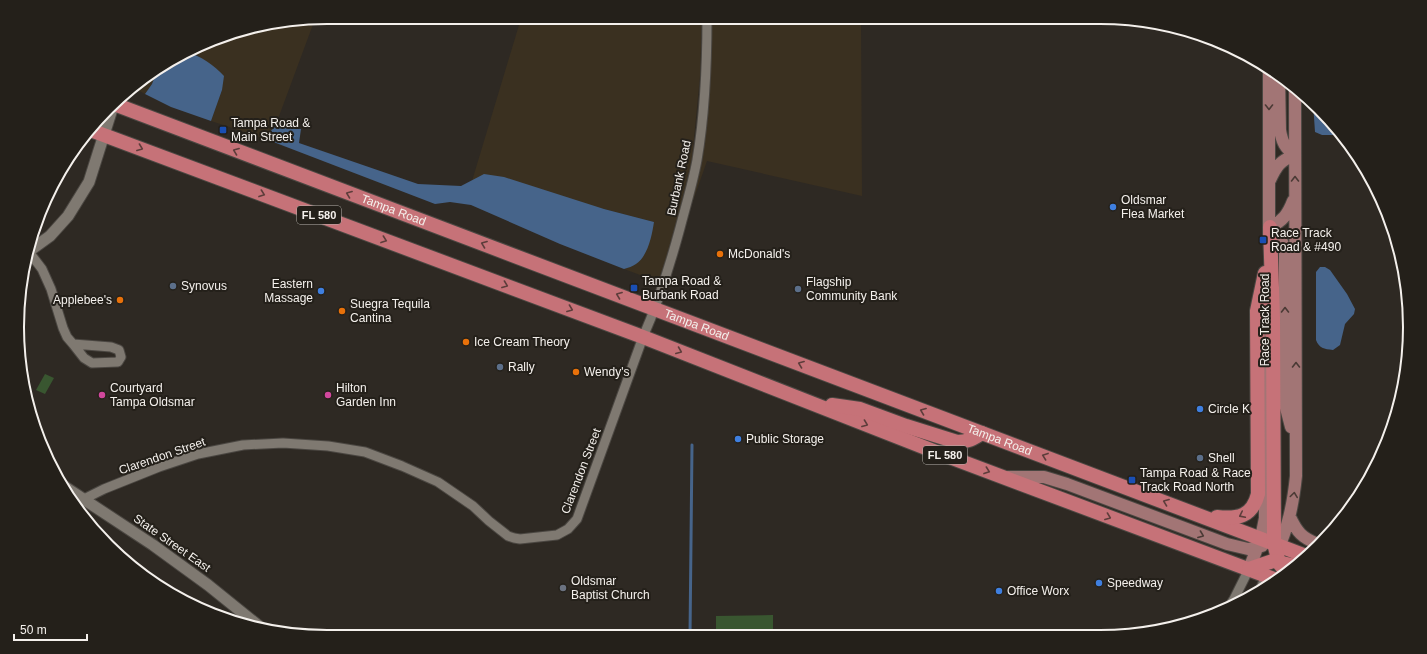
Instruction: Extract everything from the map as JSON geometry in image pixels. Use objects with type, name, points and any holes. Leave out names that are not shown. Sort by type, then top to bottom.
[{"type":"main road","name":"Race Track Road","points":[[1269,76],[1270,227],[1265,273],[1264,528],[1273,551],[1272,576]]},
{"type":"main road","points":[[1269,181],[1283,160],[1295,155],[1284,145],[1281,139],[1279,83]]},
{"type":"main road","name":"Race Track Road","points":[[1249,569],[1273,551],[1290,517],[1296,476],[1295,95]]},
{"type":"main road","name":"Tampa Road","points":[[119,107],[1203,516],[1273,551]]},
{"type":"main road","name":"FL 580","points":[[98,133],[643,337],[1004,477],[1270,577]]},
{"type":"main road","points":[[1270,227],[1284,218],[1288,213],[1295,196]]},
{"type":"main road","points":[[1270,227],[1283,240],[1285,250],[1285,404],[1296,445]]},
{"type":"main road","points":[[1270,227],[1273,318],[1273,551]]},
{"type":"main road","points":[[1203,516],[1231,519],[1236,518],[1251,510],[1256,503],[1258,494],[1258,311],[1265,273]]},
{"type":"main road","points":[[810,402],[860,409],[913,429],[957,442],[973,440],[982,433]]},
{"type":"main road","points":[[1004,477],[1044,477],[1067,484],[1227,544],[1248,549],[1273,551],[1290,562]]},
{"type":"main road","points":[[1290,517],[1296,530],[1308,540],[1313,542]]},
{"type":"main road","points":[[1249,569],[1273,551]]},
{"type":"main road","name":"FL 580","points":[[1273,551],[1300,555]]},
{"type":"street","name":"Burbank Road","points":[[643,337],[655,309],[673,254],[697,160],[706,76],[707,24]]},
{"type":"street","points":[[34,248],[50,236],[68,216],[90,182],[98,133],[104,122]]},
{"type":"street","points":[[32,256],[42,269],[51,289],[67,337],[72,344],[84,358],[92,363],[118,362],[121,357],[119,350],[111,347],[72,344]]},
{"type":"street","name":"Clarendon Street","points":[[84,499],[104,489],[159,467],[198,454],[243,445],[283,443],[328,446],[365,452],[438,482],[473,506],[508,536],[514,538],[528,538],[556,534],[568,529],[577,519],[643,337]]},
{"type":"street","name":"State Street East","points":[[73,492],[160,549],[252,621]]},
{"type":"street","points":[[1234,599],[1249,569]]},
{"type":"shaded area","points":[[702,24],[700,76],[692,159],[680,209],[659,282],[624,269],[636,264],[654,222],[604,209],[472,181],[519,25]]},
{"type":"shaded area","points":[[712,24],[861,24],[862,196],[707,161],[693,201],[702,162],[710,77]]},
{"type":"shaded area","points":[[313,25],[275,127],[263,138],[211,121],[222,90],[198,55],[195,54],[249,34],[287,27]]},
{"type":"shaded area","points":[[154,79],[152,84],[145,94],[138,90]]},
{"type":"green space","points":[[45,374],[54,378],[45,394],[36,390]]},
{"type":"green space","points":[[773,615],[773,630],[716,630],[716,616]]},
{"type":"water","points":[[194,55],[207,61],[224,76],[222,90],[211,121],[171,107],[145,94],[154,79],[159,75]]},
{"type":"water","points":[[1314,113],[1334,135],[1322,135],[1315,132]]},
{"type":"water","points":[[275,127],[301,129],[299,143],[418,184],[461,186],[484,174],[504,177],[604,209],[654,222],[651,239],[644,256],[636,264],[624,269],[560,244],[471,205],[450,202],[435,204],[263,138]]},
{"type":"water","points":[[1320,267],[1325,267],[1330,270],[1347,294],[1355,309],[1354,314],[1345,324],[1340,345],[1333,350],[1322,348],[1316,340],[1316,272]]},
{"type":"waterway","points":[[690,630],[692,445]]},
{"type":"place","name":"Tampa Road & Main Street","points":[[223,130]]},
{"type":"place","name":"Oldsmar Flea Market","points":[[1113,207]]},
{"type":"place","name":"Race Track Road & #490","points":[[1263,240]]},
{"type":"place","name":"McDonald's","points":[[720,254]]},
{"type":"place","name":"Synovus","points":[[173,286]]},
{"type":"place","name":"Tampa Road & Burbank Road","points":[[634,288]]},
{"type":"place","name":"Flagship Community Bank","points":[[798,289]]},
{"type":"place","name":"Eastern Massage","points":[[321,291]]},
{"type":"place","name":"Applebee's","points":[[120,300]]},
{"type":"place","name":"Suegra Tequila Cantina","points":[[342,311]]},
{"type":"place","name":"Ice Cream Theory","points":[[466,342]]},
{"type":"place","name":"Rally","points":[[500,367]]},
{"type":"place","name":"Wendy's","points":[[576,372]]},
{"type":"place","name":"Courtyard Tampa Oldsmar","points":[[102,395]]},
{"type":"place","name":"Hilton Garden Inn","points":[[328,395]]},
{"type":"place","name":"Circle K","points":[[1200,409]]},
{"type":"place","name":"Public Storage","points":[[738,439]]},
{"type":"place","name":"Shell","points":[[1200,458]]},
{"type":"place","name":"Tampa Road & Race Track Road North","points":[[1132,480]]},
{"type":"place","name":"Speedway","points":[[1099,583]]},
{"type":"place","name":"Oldsmar Baptist Church","points":[[563,588]]},
{"type":"place","name":"Office Worx","points":[[999,591]]}]
